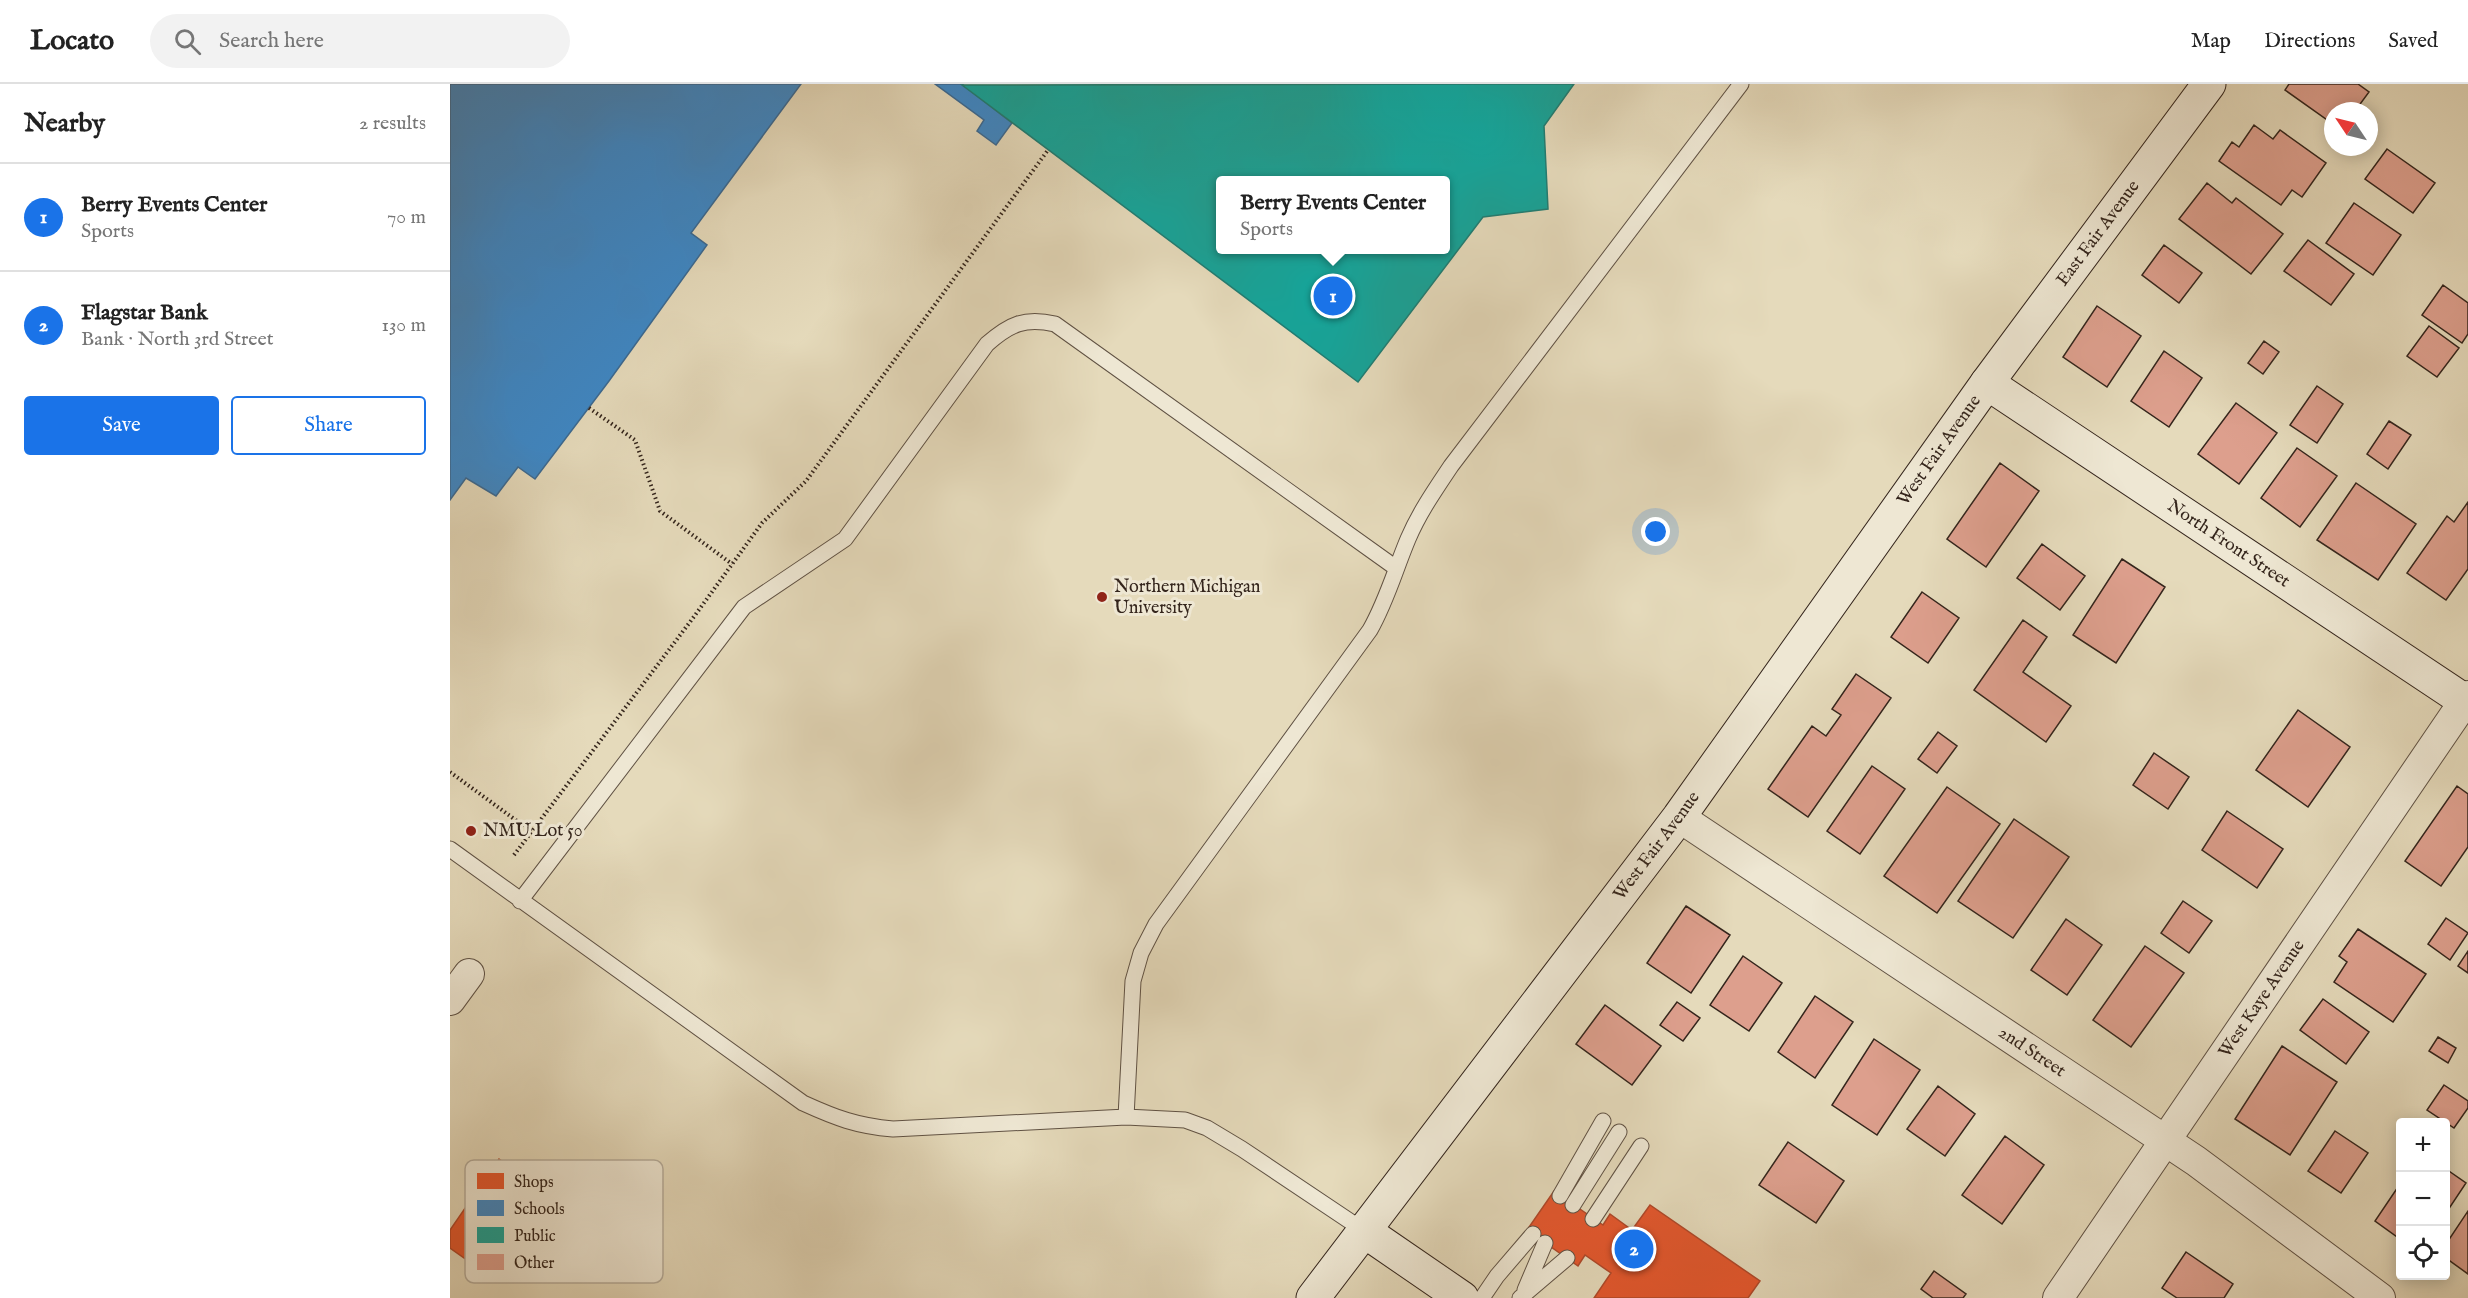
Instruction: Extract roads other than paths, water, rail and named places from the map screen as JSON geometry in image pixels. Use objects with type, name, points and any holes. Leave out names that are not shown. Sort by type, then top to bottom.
[{"type":"street","name":"East Fair Avenue","points":[[1987,383],[2209,84]]},
{"type":"street","name":"North Front Street","points":[[1987,383],[2467,700]]},
{"type":"street","name":"West Fair Avenue","points":[[1313,1298],[1678,817],[1987,383]]},
{"type":"street","name":"West Kaye Avenue","points":[[2058,1298],[2164,1139],[2467,700]]},
{"type":"street","name":"2nd Street","points":[[1678,817],[2164,1139],[2380,1298]]},
{"type":"street","points":[[450,1000],[469,974]]},
{"type":"street","points":[[1363,1230],[1462,1298]]},
{"type":"lane","points":[[1126,1117],[1133,981],[1141,953],[1156,924],[1370,630],[1384,605],[1396,568],[1423,508],[1451,466],[1741,84]]},
{"type":"lane","points":[[520,901],[744,607],[845,539],[987,344],[999,333],[1018,323],[1036,320],[1055,324],[1396,568]]},
{"type":"lane","points":[[450,849],[803,1103],[835,1118],[864,1127],[893,1129],[1126,1117],[1185,1120],[1207,1128],[1242,1149],[1363,1230]]},
{"type":"lane","points":[[1560,1196],[1603,1121]]},
{"type":"lane","points":[[1573,1205],[1619,1132]]},
{"type":"lane","points":[[1593,1219],[1641,1146]]},
{"type":"lane","points":[[1482,1298],[1497,1276],[1539,1239],[1522,1296]]},
{"type":"lane","points":[[1522,1296],[1567,1258]]},
{"type":"place","name":"Berry Events Center","points":[[1333,296]]},
{"type":"place","name":"Northern Michigan University","points":[[1102,597]]},
{"type":"place","name":"NMU Lot 50","points":[[471,831]]},
{"type":"place","name":"Flagstar Bank","points":[[1634,1249]]}]
